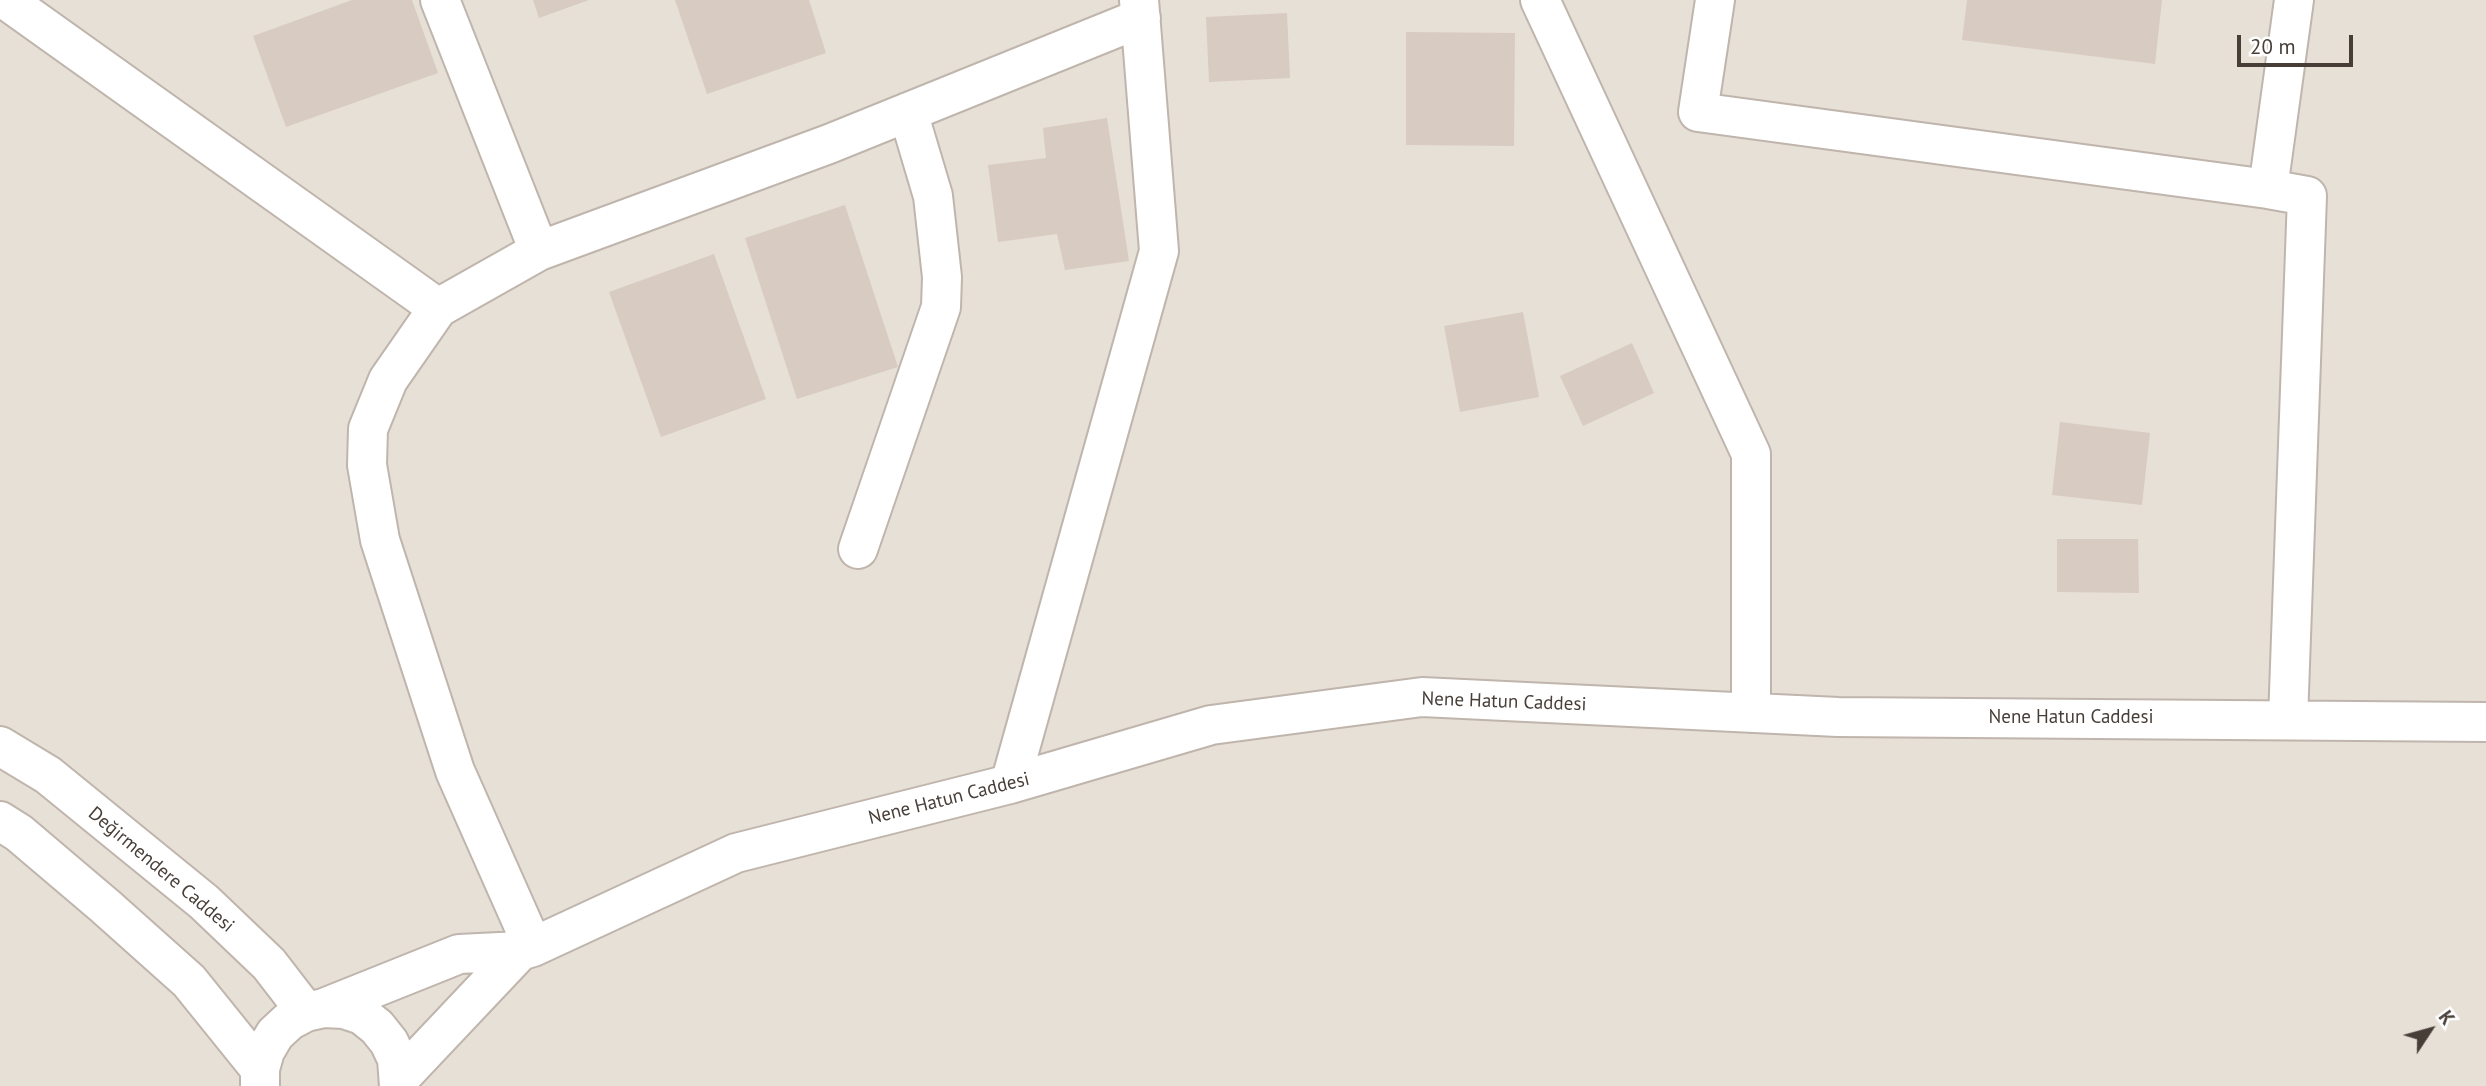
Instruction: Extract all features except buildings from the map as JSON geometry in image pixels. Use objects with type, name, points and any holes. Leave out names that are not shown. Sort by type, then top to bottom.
[{"type":"street","points":[[6,0],[438,308]]},
{"type":"street","points":[[440,0],[539,251]]},
{"type":"street","points":[[1540,0],[1647,225],[1751,454],[1751,713]]},
{"type":"street","points":[[1715,0],[1698,112],[2307,196],[2288,720]]},
{"type":"street","points":[[2268,189],[2294,0]]},
{"type":"street","points":[[526,949],[455,771],[380,540],[367,465],[368,429],[388,380],[438,308],[539,251],[829,144],[908,112],[1140,9],[1159,250],[1010,784]]},
{"type":"street","points":[[858,549],[941,307],[942,277],[933,196],[908,112]]},
{"type":"street","name":"Nene Hatun Caddesi","points":[[260,1077],[265,1051],[275,1034],[289,1021],[460,954],[526,949],[736,853],[1010,784],[1211,725],[1422,697],[1838,717],[2486,722]]},
{"type":"street","name":"Değirmendere Caddesi","points":[[0,746],[48,775],[204,902],[315,1010]]},
{"type":"street","points":[[0,821],[19,833],[96,898],[189,981],[260,1077]]},
{"type":"street","name":"Nene Hatun Caddesi","points":[[400,1082],[526,949]]},
{"type":"street","points":[[315,1010],[344,1009],[362,1016],[377,1027],[389,1042],[397,1059],[400,1082]]},
{"type":"shaded area","points":[[0,0],[2486,0],[2486,1086],[0,1086]]}]
